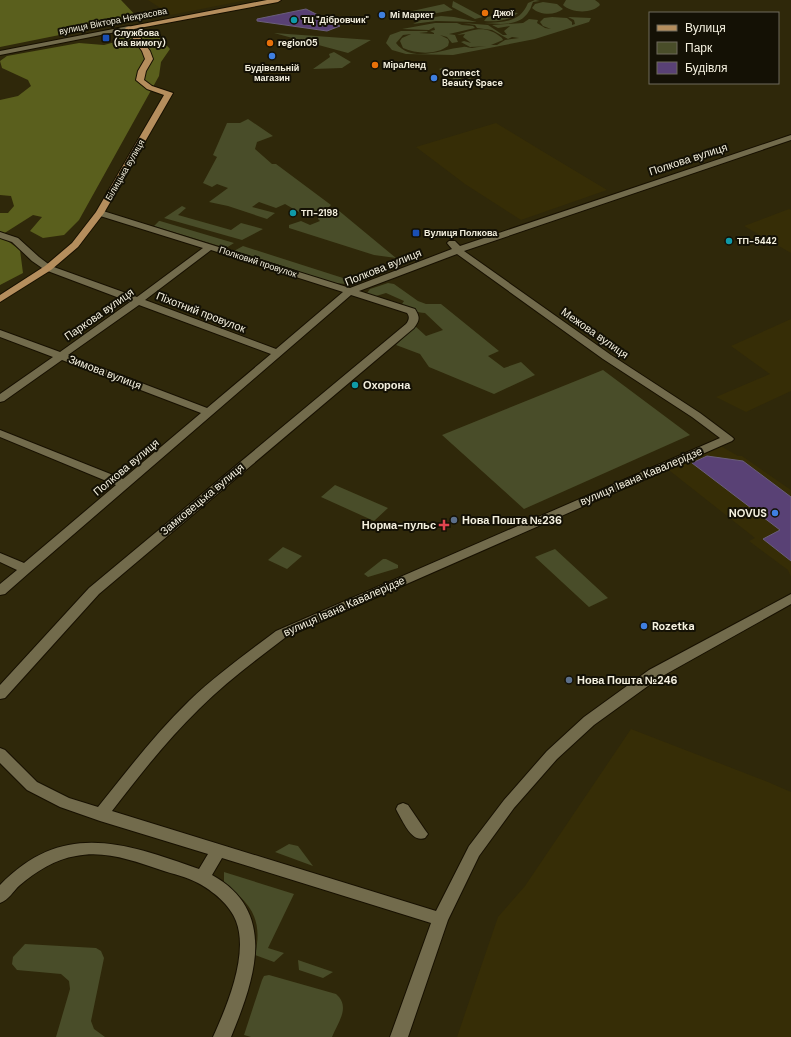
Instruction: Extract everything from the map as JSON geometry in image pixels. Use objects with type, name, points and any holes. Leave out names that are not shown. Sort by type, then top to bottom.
[{"type":"main road","name":"вулиця Віктора Некрасова","points":[[129,28],[278,0]]},
{"type":"main road","name":"Білицька вулиця","points":[[0,299],[48,268],[75,245],[100,213],[169,93],[143,84],[140,80],[142,72],[149,59],[146,51],[129,28]]},
{"type":"street","name":"вулиця Віктора Некрасова","points":[[0,53],[129,28]]},
{"type":"street","name":"Полкова вулиця","points":[[0,592],[26,568],[349,292],[455,247],[791,137]]},
{"type":"street","name":"Полковий провулок","points":[[100,213],[410,311],[414,316]]},
{"type":"street","name":"Піхотний провулок","points":[[0,235],[11,237],[24,246],[38,262],[48,268],[278,353]]},
{"type":"street","name":"Паркова вулиця","points":[[0,400],[60,355],[138,301],[210,247]]},
{"type":"street","name":"Межова вулиця","points":[[455,247],[608,357],[696,415],[728,439]]},
{"type":"street","name":"Замковецька вулиця","points":[[0,694],[94,591],[410,326],[414,321],[414,316]]},
{"type":"street","name":"Зимова вулиця","points":[[0,333],[209,412]]},
{"type":"street","points":[[0,434],[124,484]]},
{"type":"street","name":"вулиця Івана Кавалерідзе","points":[[100,815],[148,755],[193,706],[220,682],[281,634],[728,439]]},
{"type":"street","points":[[0,557],[26,568]]},
{"type":"street","points":[[399,1037],[440,919],[474,851],[509,804],[552,755],[589,721],[654,674],[791,598]]},
{"type":"street","points":[[0,754],[32,786],[65,803],[440,919]]},
{"type":"street","points":[[403,809],[420,834]]},
{"type":"street","points":[[0,896],[25,873],[49,859],[75,849],[96,847],[118,851],[202,877],[232,900],[245,921],[248,940],[244,973],[232,1014],[222,1037]]},
{"type":"street","points":[[202,877],[218,851]]},
{"type":"shaded area","points":[[148,0],[247,0],[171,15]]},
{"type":"shaded area","points":[[496,123],[607,190],[521,220],[465,184],[416,147]]},
{"type":"shaded area","points":[[789,209],[791,210],[791,253],[744,226]]},
{"type":"shaded area","points":[[791,319],[791,391],[746,412],[716,397],[770,374],[731,346]]},
{"type":"shaded area","points":[[719,445],[738,456],[742,456],[791,490],[791,577],[788,570],[749,541],[755,538],[665,467]]},
{"type":"shaded area","points":[[631,729],[791,792],[791,1037],[457,1037],[498,917],[525,886]]},
{"type":"green space","points":[[0,0],[121,0],[139,19],[0,47]]},
{"type":"green space","points":[[535,0],[540,1],[533,2],[530,10],[520,20],[497,24],[484,23],[504,22],[516,18],[525,10],[528,3]]},
{"type":"green space","points":[[566,0],[595,0],[600,5],[592,10],[576,11],[563,5]]},
{"type":"green space","points":[[453,1],[483,17],[475,19],[452,7]]},
{"type":"green space","points":[[543,2],[557,4],[563,9],[556,13],[547,14],[532,8],[535,4]]},
{"type":"green space","points":[[444,4],[453,10],[416,17],[403,13]]},
{"type":"green space","points":[[509,12],[518,13],[511,18],[484,21],[487,17]]},
{"type":"green space","points":[[441,16],[477,22],[436,21],[413,24],[423,19]]},
{"type":"green space","points":[[568,17],[591,18],[589,22],[535,39],[453,55],[406,54],[392,50],[386,43],[390,35],[401,31],[427,31],[428,32],[419,33],[434,34],[430,31],[455,35],[458,42],[452,43],[447,37],[440,35],[448,39],[448,46],[438,51],[426,53],[403,48],[400,41],[402,38],[411,34],[403,35],[396,43],[403,49],[410,53],[428,54],[464,47],[472,48],[484,46],[470,47],[461,42],[464,41],[471,43],[463,37],[465,34],[457,35],[480,29],[491,31],[502,38],[503,40],[491,45],[497,45],[505,40],[519,38],[512,37],[508,39],[492,30],[477,28],[475,25],[463,23],[488,25],[503,35],[507,35],[504,31],[510,26],[498,28],[492,25],[523,23],[529,19],[538,20],[537,23],[545,28],[551,29],[543,26],[540,22],[544,18],[567,18],[572,22],[572,25],[575,24],[574,20]]},
{"type":"green space","points":[[435,23],[457,23],[473,26],[475,28],[449,34],[430,31],[435,30],[434,27],[429,30],[402,29]]},
{"type":"green space","points":[[140,33],[159,37],[170,49],[161,62],[159,76],[79,220],[64,235],[43,238],[30,231],[42,217],[33,215],[3,234],[0,233],[0,213],[8,213],[14,206],[11,196],[0,195],[0,100],[18,96],[31,86],[28,80],[2,68],[0,61],[7,56],[79,43],[104,45],[115,42],[119,37]]},
{"type":"green space","points":[[274,33],[371,40],[348,53]]},
{"type":"green space","points":[[334,52],[351,62],[342,68],[313,69],[330,57],[329,54]]},
{"type":"green space","points":[[446,67],[463,80],[470,78],[474,81],[461,84],[439,69]]},
{"type":"green space","points":[[248,119],[273,136],[257,142],[255,149],[272,164],[276,164],[331,205],[329,207],[304,215],[285,204],[276,208],[259,202],[252,207],[275,213],[267,219],[228,206],[209,202],[228,188],[217,184],[212,187],[203,183],[217,157],[213,155],[227,123],[240,123]]},
{"type":"green space","points":[[182,206],[186,208],[178,215],[231,230],[241,223],[263,229],[242,240],[164,218]]},
{"type":"green space","points":[[338,209],[396,258],[374,255],[289,228],[289,225],[301,221],[310,225],[320,221],[318,219],[319,215]]},
{"type":"green space","points":[[159,221],[234,243],[226,248],[154,226]]},
{"type":"green space","points":[[0,238],[5,239],[20,250],[23,273],[0,285]]},
{"type":"green space","points":[[243,246],[343,278],[358,281],[346,284],[335,283],[234,251]]},
{"type":"green space","points":[[388,283],[394,284],[418,301],[426,304],[441,304],[499,351],[488,356],[504,368],[521,362],[535,375],[494,394],[429,367],[420,354],[396,345],[415,326],[426,336],[443,330],[425,313],[406,308],[402,304],[404,301],[386,293],[373,297],[367,293],[370,289]]},
{"type":"green space","points":[[603,370],[690,435],[524,509],[442,435]]},
{"type":"green space","points":[[335,485],[388,508],[374,521],[321,497]]},
{"type":"green space","points":[[283,547],[302,556],[287,569],[268,560]]},
{"type":"green space","points":[[555,549],[608,598],[589,607],[535,557]]},
{"type":"green space","points":[[383,559],[398,565],[398,568],[368,577],[364,574]]},
{"type":"green space","points":[[289,844],[298,846],[313,866],[275,852]]},
{"type":"green space","points":[[224,872],[294,894],[268,948],[284,953],[274,962],[255,955],[257,932],[253,914],[242,898],[224,884]]},
{"type":"green space","points":[[25,944],[96,948],[101,951],[104,958],[91,1021],[94,1029],[105,1037],[56,1037],[70,989],[69,981],[61,974],[17,970],[12,964],[13,957]]},
{"type":"green space","points":[[298,960],[333,972],[323,978],[299,970]]},
{"type":"green space","points":[[269,975],[336,994],[343,1004],[343,1009],[342,1015],[332,1037],[251,1037],[244,1035],[262,980],[264,976]]},
{"type":"building","name":"ТЦ \"Дібровчик\"","points":[[306,9],[340,26],[327,31],[257,21],[257,19]]},
{"type":"building","name":"NOVUS","points":[[707,456],[743,461],[791,497],[791,561],[763,539],[780,530],[692,463]]},
{"type":"place","name":"Джої","points":[[485,13]]},
{"type":"place","name":"Мі Маркет","points":[[382,15]]},
{"type":"place","name":"ТЦ \"Дібровчик\"","points":[[294,20]]},
{"type":"place","name":"Службова (на вимогу)","points":[[106,38]]},
{"type":"place","name":"region05","points":[[270,43]]},
{"type":"place","name":"Будівельній магазин","points":[[272,56]]},
{"type":"place","name":"МіраЛенд","points":[[375,65]]},
{"type":"place","name":"Connect Beauty Space","points":[[434,78]]},
{"type":"place","name":"ТП-2198","points":[[293,213]]},
{"type":"place","name":"Вулиця Полкова","points":[[416,233]]},
{"type":"place","name":"ТП-5442","points":[[729,241]]},
{"type":"place","name":"Охорона","points":[[355,385]]},
{"type":"place","name":"NOVUS","points":[[775,513]]},
{"type":"place","name":"Нова Пошта №236","points":[[454,520]]},
{"type":"place","name":"Норма-пульс","points":[[444,525]]},
{"type":"place","name":"Rozetka","points":[[644,626]]},
{"type":"place","name":"Нова Пошта №246","points":[[569,680]]}]
